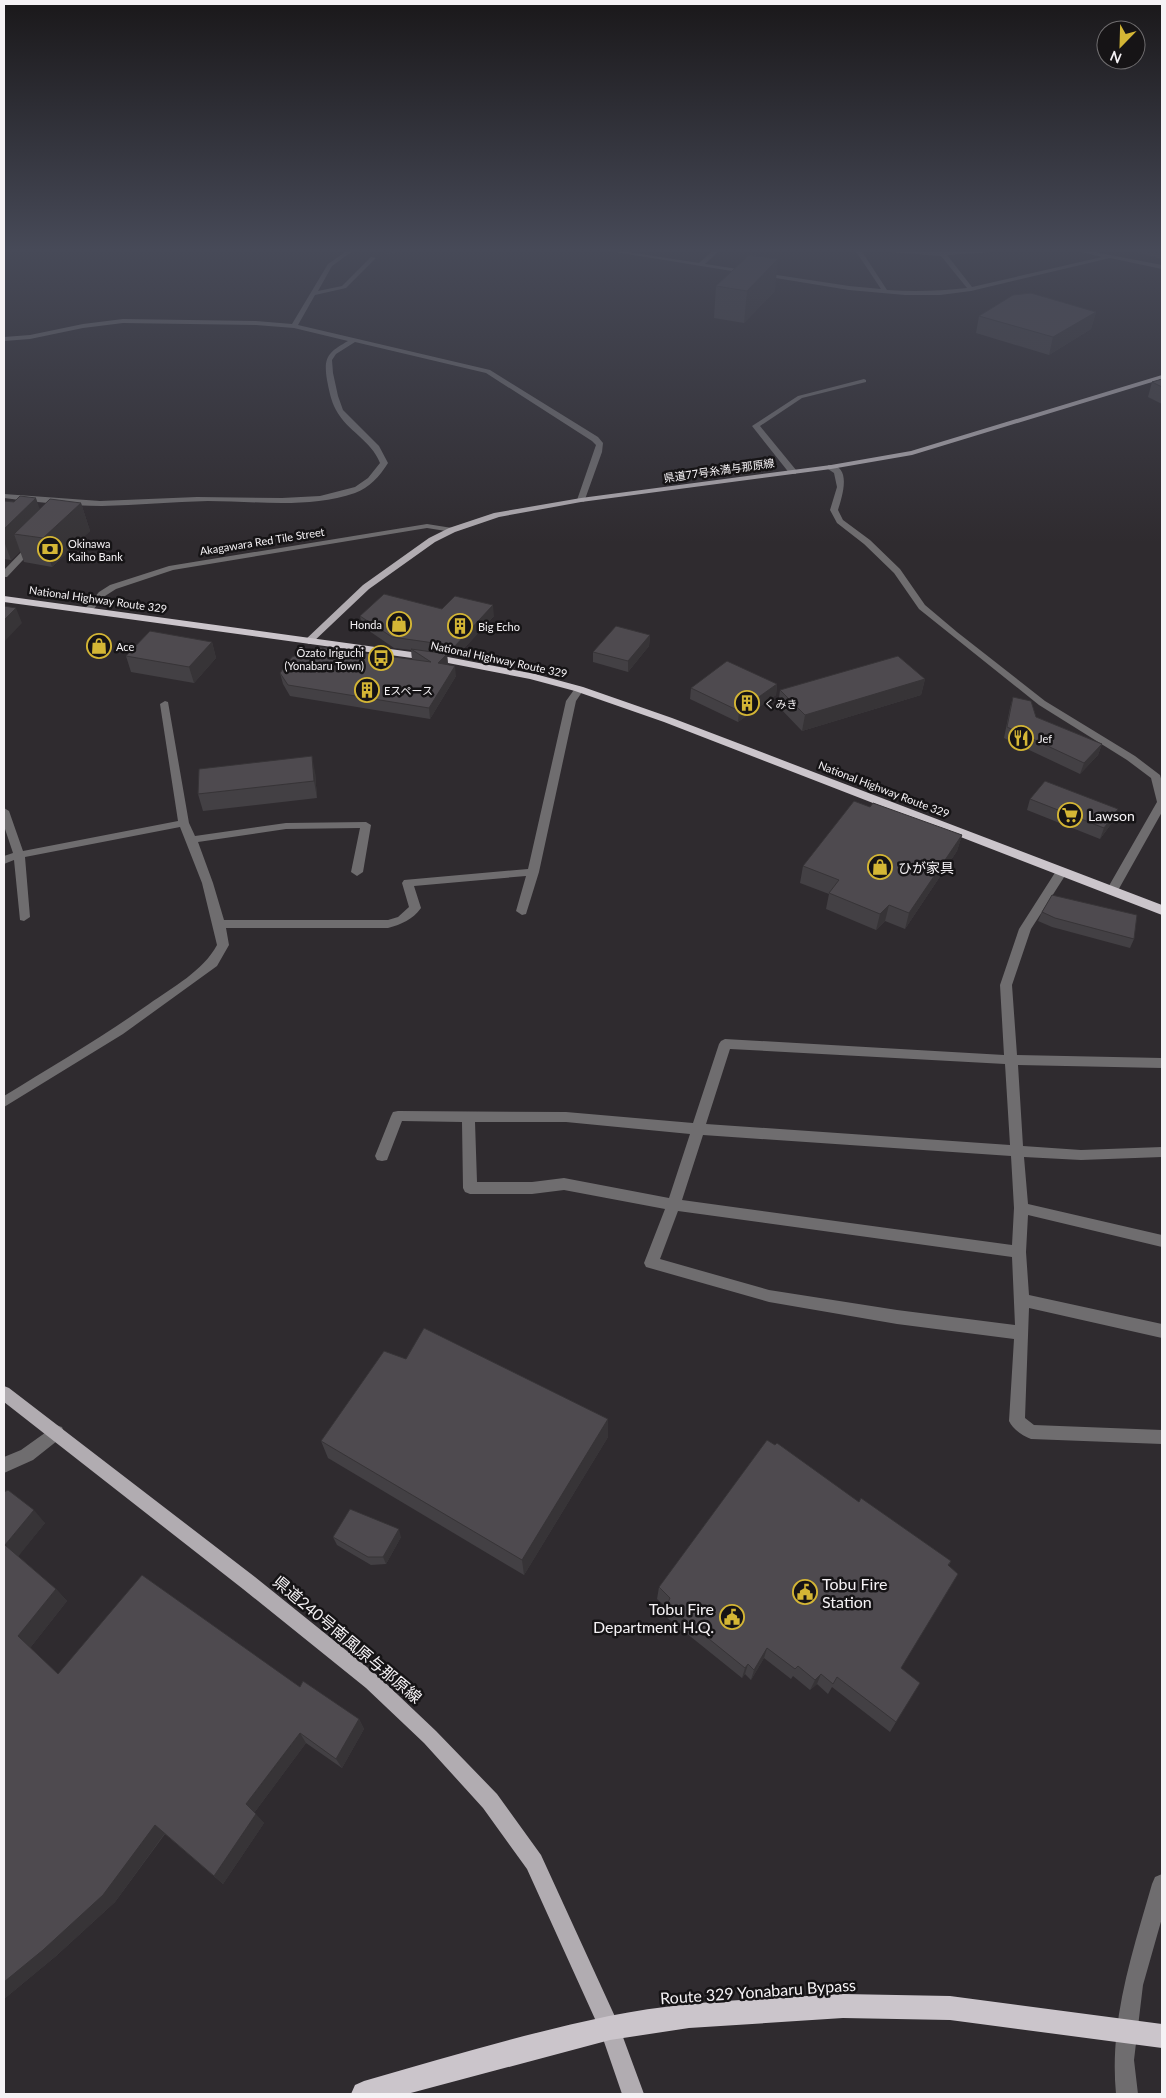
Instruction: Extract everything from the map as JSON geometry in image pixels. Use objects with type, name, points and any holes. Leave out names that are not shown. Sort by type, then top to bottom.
[{"type":"highway","name":"National Highway Route 329","points":[[4,599],[448,660],[531,676],[579,689],[668,720],[1162,910]]},
{"type":"highway","name":"Route 329 Yonabaru Bypass","points":[[364,2094],[465,2065],[610,2028],[689,2016],[843,2006],[950,2008],[1162,2036]]},
{"type":"main road","name":"県道77号糸満与那原線","points":[[309,641],[366,587],[415,551],[452,530],[497,515],[581,500],[831,467],[912,453],[1162,377]]},
{"type":"main road","name":"県道240号南風原与那原線","points":[[4,1393],[372,1682],[430,1737],[490,1800],[534,1862],[571,1938],[610,2028],[633,2094]]},
{"type":"street","points":[[4,496],[72,505],[321,498],[355,490],[370,481],[380,471],[384,463],[377,447],[340,411],[336,401],[327,365],[328,358],[341,348]]},
{"type":"street","points":[[383,348],[488,371],[595,439],[600,445],[598,455],[584,485],[581,500]]},
{"type":"street","points":[[792,472],[756,426],[800,397],[864,381]]},
{"type":"street","points":[[831,467],[838,472],[841,487],[834,510],[840,522],[866,542],[897,571],[922,607],[1042,703],[1131,758],[1156,777],[1162,802],[1112,891]]},
{"type":"street","name":"Akagawara Red Tile Street","points":[[88,610],[102,594],[113,587],[172,568],[427,526],[452,530]]},
{"type":"street","points":[[4,574],[43,535]]},
{"type":"street","points":[[522,911],[533,872],[571,701],[579,689]]},
{"type":"street","points":[[4,1102],[119,1031],[174,993],[213,963],[223,945],[220,924],[184,823],[165,704]]},
{"type":"street","points":[[4,811],[19,855],[24,917]]},
{"type":"street","points":[[4,860],[19,855],[184,823]]},
{"type":"street","points":[[191,840],[286,826],[366,824],[357,872]]},
{"type":"street","points":[[1062,871],[1025,929],[1006,985],[1021,1208],[1019,1252],[1022,1333],[1016,1421],[1031,1432],[1162,1437]]},
{"type":"street","points":[[220,924],[388,924],[402,920],[415,908],[408,883],[533,872]]},
{"type":"street","points":[[1022,1333],[897,1317],[769,1296],[651,1262],[674,1205],[725,1044],[1012,1060],[1162,1063]]},
{"type":"street","points":[[382,1156],[398,1116],[566,1117],[698,1129],[1082,1155],[1162,1152]]},
{"type":"street","points":[[468,1117],[470,1188],[532,1188],[564,1184],[674,1205],[1019,1252]]},
{"type":"street","points":[[1021,1208],[1162,1241]]},
{"type":"street","points":[[1022,1300],[1162,1331]]},
{"type":"street","points":[[4,1465],[27,1455],[56,1432]]},
{"type":"street","points":[[1127,2094],[1124,2060],[1126,2030],[1133,1985],[1162,1884]]},
{"type":"building","points":[[1162,379],[1162,387],[1152,382]]},
{"type":"building","points":[[20,496],[36,498],[4,529],[4,501],[14,502]]},
{"type":"building","points":[[50,499],[81,503],[43,538],[14,534]]},
{"type":"building","points":[[384,594],[442,609],[455,596],[493,605],[455,646],[392,637],[360,616]]},
{"type":"building","points":[[4,606],[16,608],[4,620]]},
{"type":"building","points":[[616,626],[650,635],[628,661],[593,652]]},
{"type":"building","points":[[150,631],[212,642],[189,667],[126,656]]},
{"type":"building","name":"Eスペース","points":[[319,647],[431,662],[411,649],[447,654],[438,663],[455,666],[429,708],[288,685],[280,673],[292,657]]},
{"type":"building","points":[[898,656],[925,679],[805,715],[780,690]]},
{"type":"building","points":[[727,661],[777,684],[739,711],[691,688]]},
{"type":"building","points":[[1013,697],[1031,701],[1036,717],[1102,744],[1084,763],[1007,727]]},
{"type":"building","points":[[312,756],[314,781],[198,794],[199,769]]},
{"type":"building","points":[[1045,781],[1118,809],[1104,828],[1030,799]]},
{"type":"building","name":"ひが家具","points":[[854,801],[870,807],[873,803],[962,835],[909,913],[889,905],[880,914],[829,893],[839,880],[803,866]]},
{"type":"building","points":[[1052,895],[1137,915],[1134,939],[1055,918],[1042,912]]},
{"type":"building","points":[[424,1328],[608,1419],[522,1560],[321,1441],[384,1351],[406,1359]]},
{"type":"building","name":"Tobu Fire Station","points":[[767,1440],[775,1445],[777,1443],[859,1502],[861,1498],[951,1561],[948,1565],[958,1574],[901,1668],[920,1683],[896,1722],[837,1677],[833,1684],[821,1674],[815,1680],[798,1666],[795,1669],[767,1648],[754,1670],[748,1664],[745,1668],[667,1605],[670,1598],[659,1587]]},
{"type":"building","points":[[8,1490],[34,1510],[5,1545],[56,1589],[18,1636],[58,1674],[142,1575],[300,1687],[303,1681],[359,1719],[336,1759],[300,1733],[246,1804],[256,1814],[214,1876],[155,1825],[103,1895],[43,1950],[4,1982],[4,1492]]},
{"type":"building","points":[[350,1509],[399,1529],[383,1557],[368,1557],[333,1537]]},
{"type":"place","name":"Okinawa Kaiho Bank","points":[[50,549]]},
{"type":"place","name":"Honda","points":[[399,624]]},
{"type":"place","name":"Big Echo","points":[[460,626]]},
{"type":"place","name":"Ace","points":[[99,646]]},
{"type":"place","name":"Ōzato Iriguchi (Yonabaru Town)","points":[[381,658]]},
{"type":"place","name":"Eスペース","points":[[367,690]]},
{"type":"place","name":"くみき","points":[[747,703]]},
{"type":"place","name":"Jef","points":[[1021,738]]},
{"type":"place","name":"Lawson","points":[[1070,815]]},
{"type":"place","name":"ひが家具","points":[[880,867]]},
{"type":"place","name":"Tobu Fire Station","points":[[805,1592]]},
{"type":"place","name":"Tobu Fire Department H.Q.","points":[[732,1617]]}]
